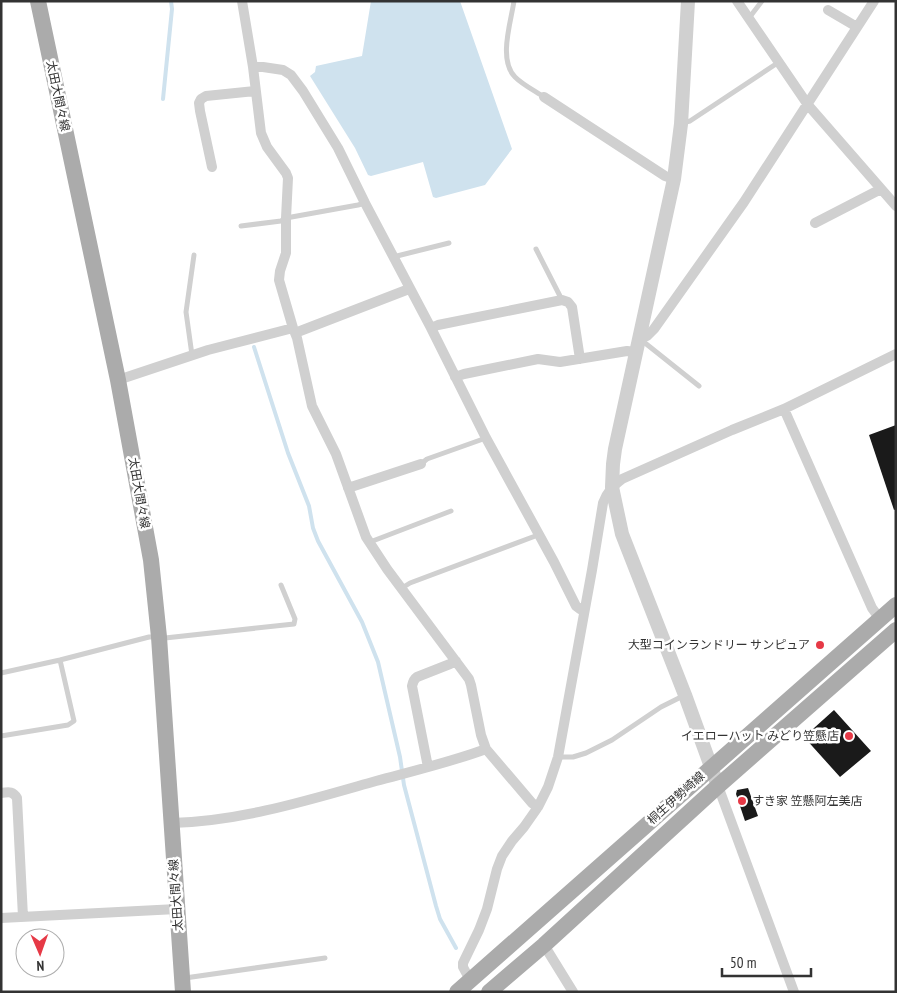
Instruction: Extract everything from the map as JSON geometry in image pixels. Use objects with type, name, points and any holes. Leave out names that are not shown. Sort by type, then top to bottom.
[{"type":"main road","name":"太田大間々線","points":[[38,1],[118,380],[151,560],[159,637],[182,985]]},
{"type":"main road","name":"桐生伊勢崎線","points":[[457,992],[896,605]]},
{"type":"main road","name":"桐生伊勢崎線","points":[[490,992],[718,786],[896,630]]},
{"type":"street","points":[[242,1],[253,67],[260,133],[263,141],[288,178],[286,252],[279,280],[294,330],[312,406],[336,454],[366,536],[382,562],[456,661],[471,685],[481,735],[486,749],[532,803],[538,807]]},
{"type":"street","points":[[688,1],[681,124],[674,178],[615,449],[612,487],[622,534],[685,695],[794,992]]},
{"type":"street","points":[[737,1],[808,105],[896,206]]},
{"type":"street","points":[[455,377],[538,359],[560,362],[627,351],[638,345],[659,322],[744,202],[874,1]]},
{"type":"street","points":[[828,10],[857,27]]},
{"type":"street","points":[[253,67],[283,70],[291,75],[338,148],[364,203],[486,438],[576,606],[584,611]]},
{"type":"street","points":[[212,167],[200,111],[199,104],[201,99],[206,96],[255,91]]},
{"type":"street","points":[[544,97],[666,176],[674,178]]},
{"type":"street","points":[[815,223],[881,189]]},
{"type":"street","points":[[118,380],[192,356],[294,330],[409,289]]},
{"type":"street","points":[[430,328],[562,300],[568,302],[572,307],[580,359]]},
{"type":"street","points":[[470,980],[463,963],[487,909],[502,856],[538,807],[548,788],[558,757],[605,497],[612,487],[622,480],[732,430],[784,409],[896,354]]},
{"type":"street","points":[[784,409],[872,608],[880,619]]},
{"type":"street","points":[[348,488],[421,464]]},
{"type":"street","points":[[428,766],[412,686],[413,682],[417,677],[456,661]]},
{"type":"street","points":[[172,823],[242,816],[283,807],[486,749]]},
{"type":"street","points":[[1,792],[10,792],[17,798],[23,916]]},
{"type":"street","points":[[1,918],[177,909]]},
{"type":"street","points":[[544,945],[573,992]]},
{"type":"lane","points":[[514,1],[506,49],[508,65],[514,77],[544,97]]},
{"type":"lane","points":[[749,18],[762,1]]},
{"type":"lane","points":[[681,124],[690,121],[779,62]]},
{"type":"lane","points":[[241,226],[281,221],[286,218],[358,206],[364,203]]},
{"type":"lane","points":[[392,257],[449,243]]},
{"type":"lane","points":[[536,249],[562,300]]},
{"type":"lane","points":[[192,356],[186,312],[194,255]]},
{"type":"lane","points":[[638,345],[699,386]]},
{"type":"lane","points":[[421,464],[427,459],[486,438]]},
{"type":"lane","points":[[370,542],[451,511]]},
{"type":"lane","points":[[402,588],[410,583],[538,535]]},
{"type":"lane","points":[[1,673],[149,637],[165,638],[294,624],[295,619],[281,585]]},
{"type":"lane","points":[[1,736],[68,725],[74,721],[60,660]]},
{"type":"lane","points":[[558,757],[578,757],[612,740],[662,707],[685,695]]},
{"type":"lane","points":[[182,985],[325,958]]},
{"type":"water","points":[[371,1],[460,1],[512,149],[485,185],[436,198],[433,197],[423,162],[371,176],[368,175],[355,148],[310,76],[315,72],[316,66],[362,56]]},
{"type":"building","points":[[896,425],[896,509],[894,510],[869,435]]},
{"type":"building","points":[[834,710],[871,751],[840,777],[804,737]]},
{"type":"building","points":[[748,788],[758,816],[745,821],[736,794],[737,790]]},
{"type":"waterway","points":[[163,99],[172,9],[171,1]]},
{"type":"waterway","points":[[254,347],[288,453],[309,506],[313,528],[318,541],[362,622],[378,662],[400,757],[404,785],[436,906],[440,919],[456,948]]},
{"type":"place","name":"大型コインランドリー サンピュア","points":[[820,645]]},
{"type":"place","name":"イエローハット みどり笠懸店","points":[[849,736]]},
{"type":"place","name":"すき家 笠懸阿左美店","points":[[742,801]]}]
